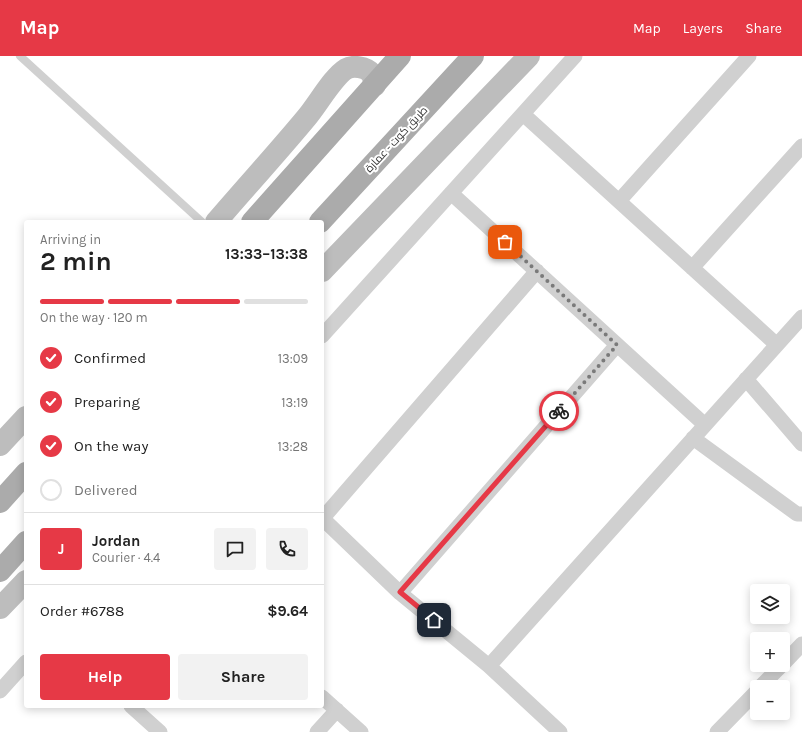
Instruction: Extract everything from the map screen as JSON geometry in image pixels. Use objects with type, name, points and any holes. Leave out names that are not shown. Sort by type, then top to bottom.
[{"type":"main road","points":[[378,81],[391,56]]},
{"type":"main road","points":[[254,220],[400,56]]},
{"type":"main road","name":"طريق كوت - عمارة","points":[[322,220],[473,56]]},
{"type":"main road","points":[[0,502],[24,475]]},
{"type":"main road","points":[[0,571],[24,544]]},
{"type":"street","points":[[324,269],[529,56]]},
{"type":"street","points":[[324,334],[575,56]]},
{"type":"street","points":[[619,201],[750,56]]},
{"type":"street","points":[[218,220],[306,118],[330,86],[346,70],[353,67],[366,70],[378,81]]},
{"type":"street","points":[[523,114],[776,345]]},
{"type":"street","points":[[692,268],[802,146]]},
{"type":"street","points":[[451,193],[705,425]]},
{"type":"street","points":[[324,517],[537,271]]},
{"type":"street","points":[[489,666],[802,317]]},
{"type":"street","points":[[400,592],[617,345]]},
{"type":"street","points":[[746,379],[802,444]]},
{"type":"street","points":[[0,445],[24,419]]},
{"type":"street","points":[[693,438],[797,514],[802,514]]},
{"type":"street","points":[[324,521],[400,592],[489,666],[560,732]]},
{"type":"street","points":[[0,608],[24,583]]},
{"type":"street","points":[[790,656],[802,644]]},
{"type":"street","points":[[0,691],[24,664]]},
{"type":"street","points":[[767,680],[774,672]]},
{"type":"street","points":[[717,732],[750,698]]},
{"type":"street","points":[[324,699],[360,732]]},
{"type":"street","points":[[138,708],[160,732]]},
{"type":"street","points":[[317,732],[337,710]]},
{"type":"lane","points":[[20,56],[200,220]]},
{"type":"way so far","points":[[505,242],[617,345],[559,411]]},
{"type":"route","points":[[434,620],[400,592],[559,411]]}]
